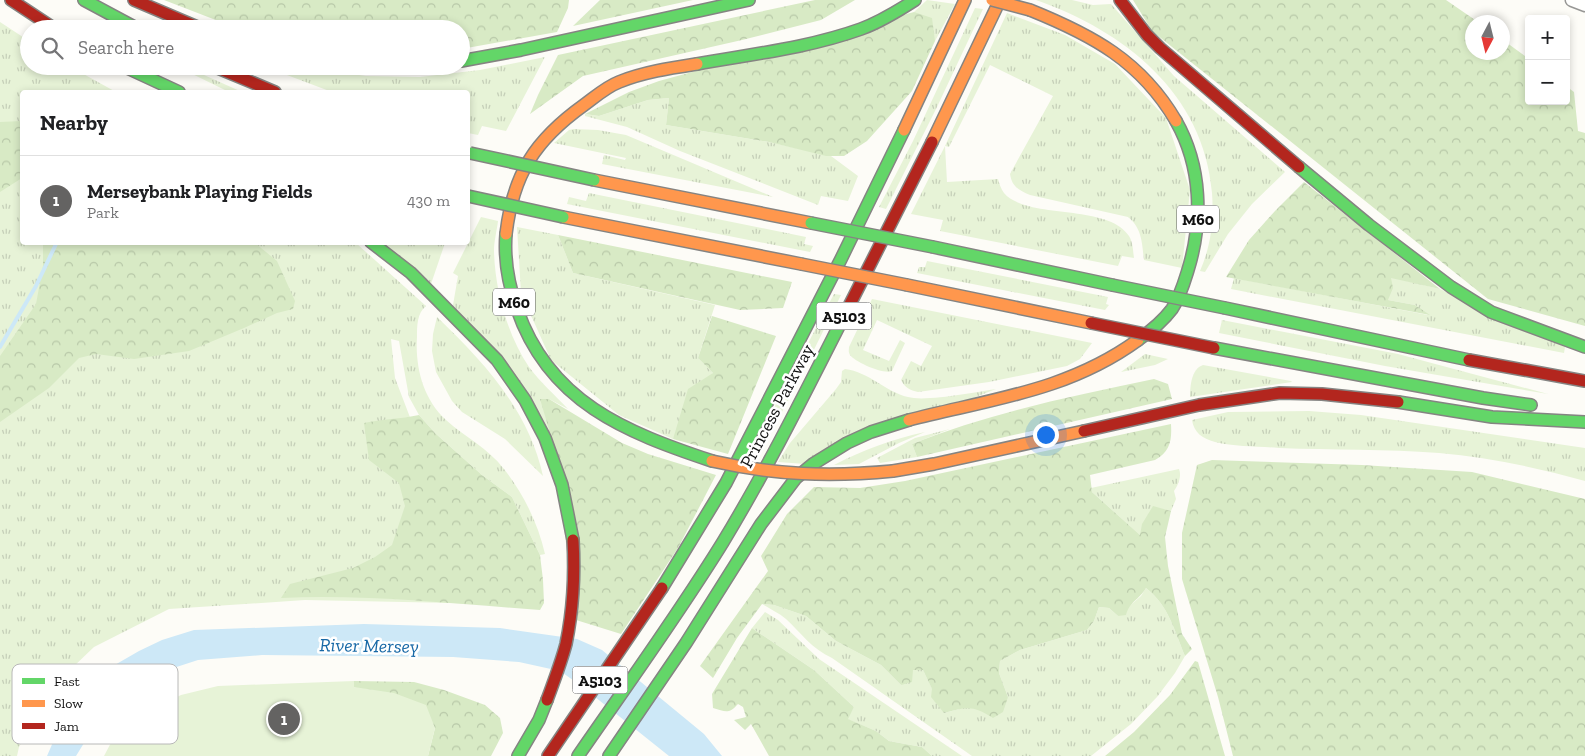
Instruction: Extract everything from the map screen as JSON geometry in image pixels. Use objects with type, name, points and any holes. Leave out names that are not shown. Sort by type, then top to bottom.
[{"type":"highway","points":[[12,0],[42,20]]},
{"type":"highway","points":[[84,0],[121,20]]},
{"type":"highway","points":[[134,0],[181,20]]},
{"type":"highway","points":[[470,59],[589,36],[749,0]]},
{"type":"highway","name":"M60","points":[[915,0],[884,19],[831,38],[804,45],[663,70],[617,82],[564,118],[543,139],[521,171],[512,194],[508,222],[507,266],[513,299],[529,342],[545,366],[558,380],[588,406],[622,427],[649,439],[741,468],[794,475],[840,476],[893,471],[942,462],[1199,405],[1280,393],[1382,399],[1492,417],[1585,422]]},
{"type":"highway","name":"Princess Parkway","points":[[548,756],[653,603],[726,483],[841,259],[965,0]]},
{"type":"highway","name":"M60","points":[[609,756],[686,644],[771,510],[798,475],[845,443],[858,437],[896,424],[1004,400],[1059,384],[1089,372],[1116,357],[1156,328],[1175,304],[1187,275],[1196,239],[1198,219],[1195,174],[1182,130],[1148,80],[1127,61],[1106,46],[1071,26],[1030,10],[992,0]]},
{"type":"highway","name":"Princess Parkway","points":[[578,756],[706,568],[742,510],[790,422],[938,132],[1000,0]]},
{"type":"highway","points":[[1120,0],[1147,35],[1160,48],[1290,159],[1451,287],[1491,312],[1585,347]]},
{"type":"highway","points":[[123,75],[141,87]]},
{"type":"highway","points":[[143,75],[175,90]]},
{"type":"highway","points":[[234,75],[270,90]]},
{"type":"highway","points":[[470,153],[1112,284],[1491,365],[1585,380]]},
{"type":"highway","points":[[470,196],[563,217],[1214,348],[1483,398],[1539,406]]},
{"type":"highway","points":[[375,245],[411,273],[497,360],[525,400],[546,438],[562,485],[573,533],[576,574],[564,650],[539,720],[518,756]]},
{"type":"highway","points":[[1557,409],[1585,413]]},
{"type":"street","points":[[1572,0],[1585,5]]},
{"type":"green space","points":[[164,0],[569,0],[568,8],[557,32],[470,47],[470,20],[216,20]]},
{"type":"green space","points":[[600,0],[693,0],[573,26]]},
{"type":"green space","points":[[815,0],[855,0],[821,20],[583,76],[530,114],[558,55]]},
{"type":"green space","points":[[927,0],[955,4],[935,41],[914,12]]},
{"type":"green space","points":[[1036,0],[1072,0],[1093,5],[1111,4],[1174,76],[1285,172],[1252,204],[1228,234],[1205,272],[1200,271],[1211,233],[1212,193],[1206,157],[1194,125],[1176,96],[1154,71],[1128,48],[1100,29]]},
{"type":"green space","points":[[1133,0],[1446,0],[1468,15],[1465,15],[1465,60],[1510,60],[1510,45],[1525,56],[1525,105],[1570,105],[1570,89],[1574,92],[1578,131],[1585,133],[1585,326],[1488,299],[1152,31]]},
{"type":"green space","points":[[975,8],[983,9],[937,107],[886,209],[879,207],[913,141]]},
{"type":"green space","points":[[914,12],[932,18],[935,41],[912,91],[867,141],[844,156],[826,156],[769,142],[666,125],[669,98],[648,100],[599,116],[585,114],[629,92],[659,81]]},
{"type":"green space","points":[[1007,13],[1065,35],[1115,64],[1166,118],[1190,190],[1182,268],[1144,260],[1139,231],[1128,217],[1030,195],[1019,190],[1014,185],[1010,174],[1053,96],[990,65],[949,147],[945,146]]},
{"type":"green space","points":[[0,22],[20,35],[20,75],[85,75],[112,90],[20,90],[20,245],[358,245],[426,306],[418,320],[417,360],[426,392],[438,412],[491,455],[511,478],[534,520],[545,554],[540,555],[512,497],[482,475],[435,433],[419,415],[409,397],[399,341],[391,339],[395,378],[411,420],[502,604],[305,600],[169,609],[94,647],[76,664],[12,664],[12,744],[21,744],[17,756],[0,756]]},
{"type":"green space","points":[[545,57],[506,131],[482,126],[478,135],[470,133],[470,90],[327,90],[287,75],[420,77],[470,75],[470,71]]},
{"type":"green space","points":[[194,75],[204,75],[238,90],[225,90]]},
{"type":"green space","points":[[669,98],[666,125],[769,142],[831,156],[858,176],[848,201],[821,196],[818,205],[680,151],[627,127],[585,116],[585,114],[599,116],[648,100]]},
{"type":"green space","points":[[20,121],[20,179],[0,192],[0,122]]},
{"type":"green space","points":[[569,130],[598,130],[626,135],[773,197],[602,164],[604,155],[625,160],[626,158],[554,143]]},
{"type":"green space","points":[[945,146],[947,182],[998,179],[1004,193],[1015,201],[1048,210],[1104,219],[1119,226],[1129,236],[1134,258],[1122,256],[1118,266],[940,231],[943,220],[911,214]]},
{"type":"green space","points":[[1304,182],[1440,289],[1391,278],[1393,288],[1388,300],[1415,305],[1430,315],[1226,277],[1249,240]]},
{"type":"green space","points":[[589,193],[806,237],[804,244],[813,246],[810,252],[567,204],[569,197],[586,201]]},
{"type":"green space","points":[[481,217],[498,221],[494,243],[497,281],[504,311],[514,340],[533,373],[568,409],[549,399],[553,443],[453,305],[458,276],[453,273],[467,245],[470,245],[470,239]]},
{"type":"green space","points":[[517,227],[558,235],[573,273],[715,305],[698,358],[713,373],[673,439],[619,415],[551,360],[521,293]]},
{"type":"green space","points":[[558,235],[792,282],[783,308],[740,310],[573,273]]},
{"type":"green space","points":[[43,245],[257,245],[277,261],[295,301],[293,309],[277,313],[189,351],[134,359],[96,354],[79,358],[49,388],[0,422],[0,356],[36,304],[43,266]]},
{"type":"green space","points":[[385,245],[444,245],[431,284]]},
{"type":"green space","points":[[927,261],[1108,297],[1106,304],[1109,305],[1105,310],[917,273],[919,267],[925,267]]},
{"type":"green space","points":[[1390,277],[1440,289],[1565,347],[1564,353],[1231,289],[1234,278],[1428,315],[1415,305],[1388,300]]},
{"type":"green space","points":[[834,294],[841,295],[797,384],[756,460],[747,459]]},
{"type":"green space","points":[[872,299],[1092,343],[1080,359],[1067,366],[989,382],[918,392],[908,388],[901,380],[911,361],[921,366],[932,346],[877,320],[863,350],[889,361],[900,340],[905,343],[892,371],[888,372],[870,367],[850,355],[849,347]]},
{"type":"green space","points":[[712,316],[776,336],[728,454],[673,439],[688,389],[713,373],[698,358]]},
{"type":"green space","points":[[437,317],[488,370],[516,409],[536,452],[543,476],[505,439],[462,412],[452,401],[436,372],[432,351]]},
{"type":"green space","points":[[1222,320],[1398,354],[1548,394],[1385,366],[1219,333]]},
{"type":"green space","points":[[1145,354],[1168,359],[1155,365],[1121,372]]},
{"type":"green space","points":[[1203,365],[1292,382],[1190,397],[1194,374]]},
{"type":"green space","points":[[845,369],[862,374],[892,391],[908,397],[951,396],[996,389],[805,464],[778,462],[790,443],[836,389],[841,382],[842,371]]},
{"type":"green space","points":[[1154,379],[1168,384],[1172,399],[917,457],[912,444],[1001,414]]},
{"type":"green space","points":[[540,399],[549,399],[622,443],[648,454],[716,475],[678,548],[621,634],[576,620],[553,443]]},
{"type":"green space","points":[[1309,411],[1361,415],[1585,448],[1585,481],[1513,464],[1439,453],[1279,448],[1223,444],[1199,434],[1192,420],[1228,412]]},
{"type":"green space","points":[[419,415],[435,433],[482,475],[512,497],[540,555],[544,603],[540,610],[378,598],[281,598],[290,584],[353,568],[375,557],[392,545],[405,506],[399,483],[369,460],[364,423]]},
{"type":"green space","points":[[1171,424],[1169,445],[1160,457],[1155,460],[1090,475],[1092,492],[1140,535],[1142,524],[1153,506],[1171,511],[1165,537],[1168,566],[1182,634],[1192,649],[1185,656],[1166,611],[1146,588],[1132,603],[1126,615],[1118,616],[1109,608],[1099,607],[1094,621],[1087,630],[1020,650],[1000,661],[999,673],[1008,697],[1003,712],[993,718],[970,708],[944,713],[931,697],[932,689],[923,670],[913,670],[912,682],[901,685],[881,665],[836,641],[806,616],[774,605],[762,604],[737,638],[713,678],[700,666],[768,571],[761,556],[787,514],[814,487],[860,488],[905,481]]},
{"type":"green space","points":[[950,429],[912,444],[917,457],[880,463],[877,458],[915,438]]},
{"type":"green space","points":[[925,432],[859,464],[834,465],[878,446]]},
{"type":"green space","points":[[1212,460],[1362,465],[1472,472],[1585,499],[1585,756],[1233,756],[1218,697],[1182,579],[1182,533],[1197,465]]},
{"type":"green space","points":[[1179,469],[1180,477],[1174,491],[1176,499],[1171,511],[1153,507],[1141,536],[1092,492],[1091,488]]},
{"type":"green space","points":[[1146,588],[1166,611],[1185,656],[1157,697],[1131,724],[1091,756],[972,756],[818,650],[786,619],[762,604],[774,605],[806,616],[836,641],[881,665],[901,685],[913,670],[923,670],[944,713],[963,708],[977,708],[1008,697],[999,673],[1000,661],[1020,650],[1087,630],[1094,621],[1099,607],[1109,608],[1118,616],[1141,596]]},
{"type":"green space","points":[[765,612],[778,620],[819,659],[962,756],[932,756],[922,747],[889,741],[876,731],[847,719],[854,707],[814,670],[752,628]]},
{"type":"green space","points":[[752,628],[814,670],[854,707],[848,719],[876,731],[889,741],[922,747],[932,756],[769,756],[751,724],[745,730],[734,720],[746,717],[743,707],[738,704],[727,711],[713,708],[712,694]]},
{"type":"green space","points":[[1195,661],[1198,662],[1225,756],[1105,756],[1134,732],[1170,695]]},
{"type":"green space","points":[[354,681],[414,682],[444,690],[485,705],[500,718],[503,733],[491,756],[428,756],[435,728],[354,687]]},
{"type":"green space","points":[[354,681],[354,687],[394,693],[426,705],[435,728],[428,756],[104,756],[110,744],[178,744],[178,696],[218,686]]},
{"type":"water","name":"River Mersey","points":[[364,624],[500,628],[577,639],[602,650],[704,734],[722,756],[669,756],[560,671],[519,662],[453,657],[262,655],[198,660],[178,667],[178,664],[116,664],[162,640],[194,630]]},
{"type":"water","points":[[52,744],[83,744],[76,756],[47,756]]},
{"type":"waterway","points":[[0,347],[36,286],[56,245]]},
{"type":"traffic: fast","points":[[84,0],[121,20]]},
{"type":"traffic: fast","points":[[470,59],[749,0]]},
{"type":"traffic: fast","points":[[697,64],[780,50],[841,36],[875,23],[915,0]]},
{"type":"traffic: fast","points":[[142,75],[175,90]]},
{"type":"traffic: fast","points":[[1138,340],[1165,318],[1172,309],[1182,290],[1193,251],[1198,213],[1195,175],[1185,139],[1176,121]]},
{"type":"traffic: fast","points":[[662,588],[726,483],[841,259],[904,130]]},
{"type":"traffic: fast","points":[[470,153],[594,180]]},
{"type":"traffic: fast","points":[[1299,167],[1369,225],[1451,287],[1491,312],[1585,347]]},
{"type":"traffic: fast","points":[[470,196],[563,217]]},
{"type":"traffic: fast","points":[[811,223],[933,247]]},
{"type":"traffic: fast","points":[[506,234],[506,262],[514,300],[531,341],[549,368],[570,390],[594,409],[621,425],[649,438],[712,461]]},
{"type":"traffic: fast","points":[[375,245],[411,273],[497,360],[525,400],[545,438],[562,485],[573,540]]},
{"type":"traffic: fast","points":[[933,247],[1112,285]]},
{"type":"traffic: fast","points":[[1112,285],[1225,308]]},
{"type":"traffic: fast","points":[[1225,308],[1469,360]]},
{"type":"traffic: fast","points":[[578,756],[670,623],[723,542],[769,461],[840,324]]},
{"type":"traffic: fast","points":[[1214,348],[1483,398],[1531,405]]},
{"type":"traffic: fast","points":[[1398,402],[1492,417],[1585,422]]},
{"type":"traffic: fast","points":[[609,756],[686,643],[761,524],[796,478],[813,464],[847,443],[871,432],[909,420]]},
{"type":"traffic: fast","points":[[518,756],[539,720],[547,700]]},
{"type":"traffic: slow","points":[[904,130],[965,0]]},
{"type":"traffic: slow","points":[[992,0],[1030,10]]},
{"type":"traffic: slow","points":[[932,142],[1000,0]]},
{"type":"traffic: slow","points":[[1030,10],[1074,29],[1113,52],[1147,82],[1176,121]]},
{"type":"traffic: slow","points":[[506,234],[514,193],[521,176],[529,160],[552,131],[601,92],[619,82],[648,73],[697,64]]},
{"type":"traffic: slow","points":[[594,180],[811,223]]},
{"type":"traffic: slow","points":[[563,217],[801,264]]},
{"type":"traffic: slow","points":[[801,264],[907,285]]},
{"type":"traffic: slow","points":[[907,285],[1091,323]]},
{"type":"traffic: slow","points":[[909,420],[999,399],[1056,382],[1084,371],[1138,340]]},
{"type":"traffic: slow","points":[[893,471],[934,464],[1084,431]]},
{"type":"traffic: slow","points":[[712,461],[735,466],[802,474],[893,471]]},
{"type":"traffic: jam","points":[[11,0],[41,20]]},
{"type":"traffic: jam","points":[[134,0],[181,20]]},
{"type":"traffic: jam","points":[[1120,0],[1147,35],[1160,48],[1299,167]]},
{"type":"traffic: jam","points":[[234,75],[270,90]]},
{"type":"traffic: jam","points":[[840,324],[932,142]]},
{"type":"traffic: jam","points":[[1091,323],[1214,348]]},
{"type":"traffic: jam","points":[[1469,360],[1585,381]]},
{"type":"traffic: jam","points":[[1084,431],[1199,405],[1280,393],[1322,394],[1398,402]]},
{"type":"traffic: jam","points":[[547,700],[566,644],[573,592],[573,540]]},
{"type":"traffic: jam","points":[[548,756],[662,588]]},
{"type":"place","name":"Merseybank Playing Fields","points":[[284,719]]}]
